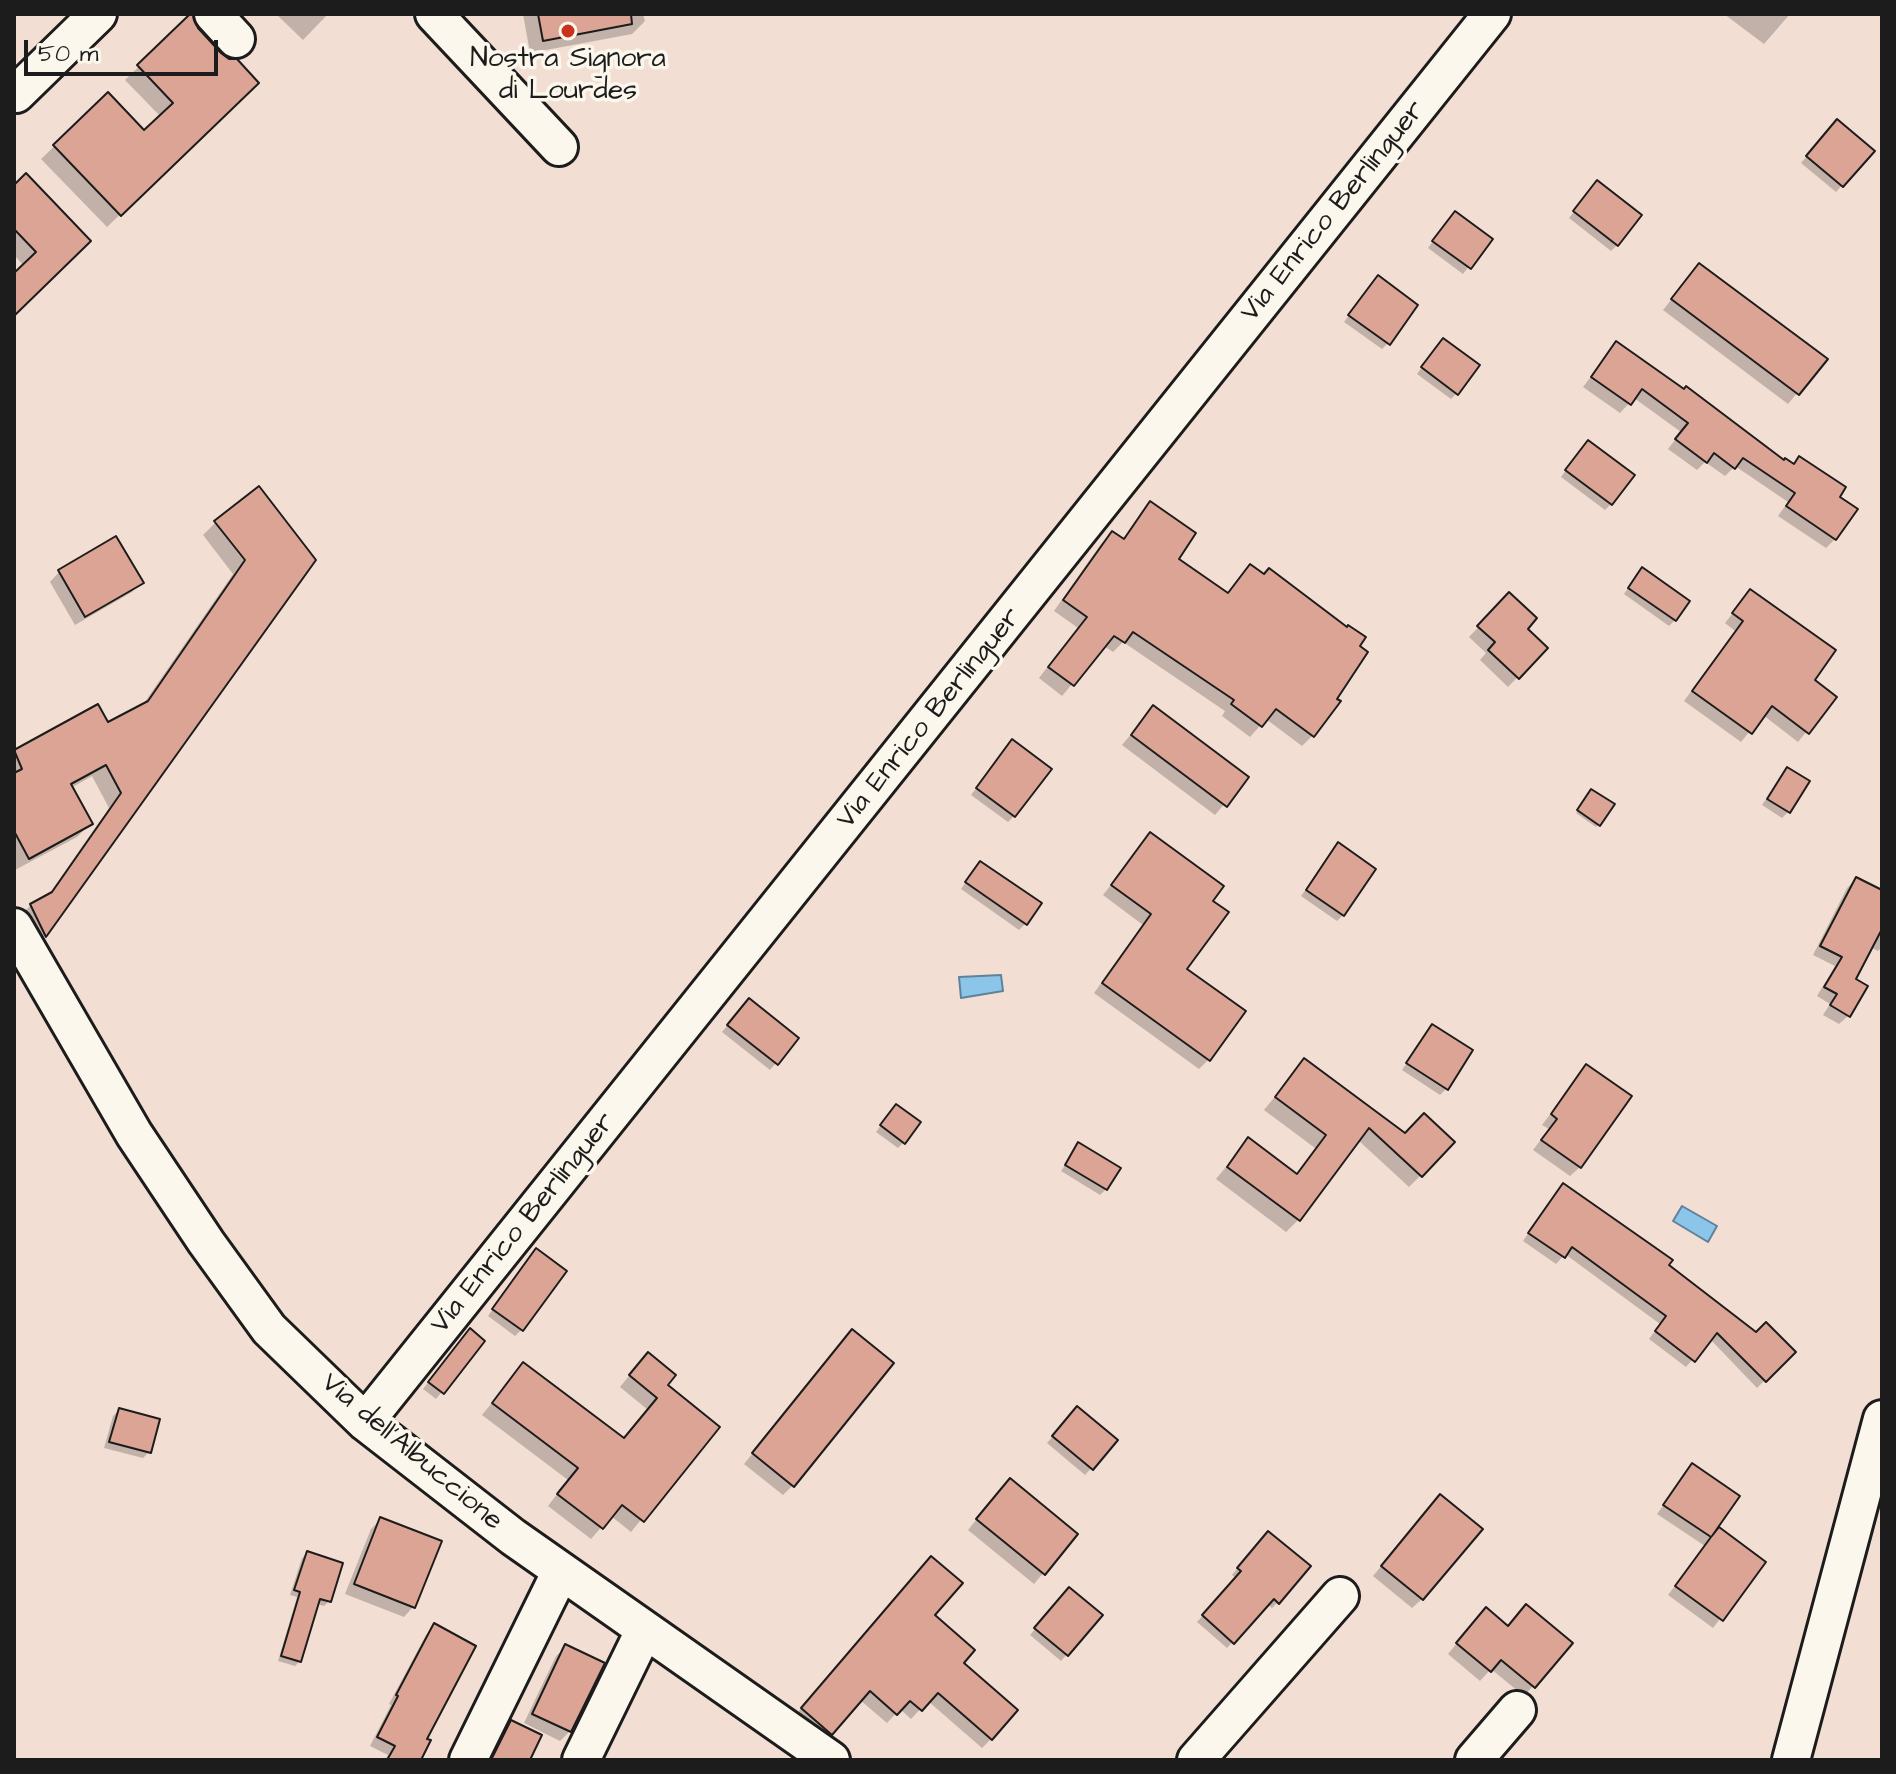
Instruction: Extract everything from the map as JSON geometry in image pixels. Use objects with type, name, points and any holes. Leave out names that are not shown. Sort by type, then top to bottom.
[{"type":"street","points":[[434,14],[559,147]]},
{"type":"street","name":"Via Enrico Berlinguer","points":[[365,1422],[1492,14]]},
{"type":"street","points":[[16,94],[90,16]]},
{"type":"street","name":"Via dell'Albuccione","points":[[14,927],[134,1134],[269,1329],[365,1422],[513,1537],[831,1760]]},
{"type":"street","points":[[1791,1760],[1882,1419]]},
{"type":"street","points":[[468,1760],[561,1571]]},
{"type":"street","points":[[1196,1760],[1340,1596]]},
{"type":"street","points":[[581,1760],[644,1631]]},
{"type":"street","points":[[1474,1760],[1517,1710]]},
{"type":"water","points":[[1001,975],[1003,991],[961,998],[959,977]]},
{"type":"water","points":[[1682,1206],[1717,1226],[1708,1242],[1673,1221]]},
{"type":"building","points":[[193,14],[198,28],[221,53],[229,59],[237,59],[259,83],[121,216],[53,145],[108,92],[144,130],[173,103],[137,65]]},
{"type":"building","name":"Nostra Signora di Lourdes","points":[[538,14],[631,14],[632,24],[543,41]]},
{"type":"building","points":[[1837,119],[1875,151],[1843,187],[1806,156]]},
{"type":"building","points":[[26,173],[91,241],[14,316],[14,273],[36,252],[14,229],[14,185]]},
{"type":"building","points":[[1597,180],[1642,215],[1618,246],[1573,211]]},
{"type":"building","points":[[1455,211],[1493,239],[1471,269],[1432,241]]},
{"type":"building","points":[[1699,263],[1828,359],[1799,395],[1671,299]]},
{"type":"building","points":[[1378,275],[1418,305],[1390,345],[1348,315]]},
{"type":"building","points":[[1443,338],[1480,365],[1458,395],[1421,367]]},
{"type":"building","points":[[1616,341],[1684,389],[1686,386],[1784,460],[1794,464],[1799,456],[1846,487],[1840,497],[1858,509],[1836,540],[1786,506],[1795,493],[1743,458],[1735,469],[1714,453],[1707,463],[1675,439],[1688,423],[1642,389],[1631,405],[1591,377]]},
{"type":"building","points":[[1588,440],[1635,475],[1612,505],[1565,470]]},
{"type":"building","points":[[259,486],[316,560],[46,937],[30,904],[52,892],[121,793],[106,765],[71,784],[93,824],[29,859],[14,831],[14,773],[22,769],[14,750],[98,704],[108,722],[148,701],[245,560],[214,521]]},
{"type":"building","points":[[1150,501],[1196,533],[1179,559],[1228,593],[1250,564],[1264,574],[1269,568],[1347,627],[1366,637],[1360,646],[1368,652],[1337,699],[1341,701],[1314,737],[1276,709],[1262,727],[1231,704],[1234,700],[1133,632],[1125,643],[1114,636],[1074,686],[1048,667],[1087,617],[1063,600],[1112,531],[1124,539]]},
{"type":"building","points":[[116,536],[144,583],[85,617],[58,570]]},
{"type":"building","points":[[1642,567],[1690,601],[1676,621],[1628,588]]},
{"type":"building","points":[[1750,589],[1836,650],[1815,680],[1837,697],[1809,734],[1772,706],[1752,734],[1692,691],[1743,621],[1732,613]]},
{"type":"building","points":[[1509,592],[1537,618],[1528,629],[1548,648],[1519,679],[1488,650],[1495,642],[1477,626]]},
{"type":"building","points":[[1153,705],[1249,777],[1227,807],[1131,735]]},
{"type":"building","points":[[1012,739],[1052,769],[1015,817],[976,788]]},
{"type":"building","points":[[1787,767],[1810,781],[1790,813],[1767,799]]},
{"type":"building","points":[[1591,789],[1615,804],[1600,826],[1577,810]]},
{"type":"building","points":[[1150,832],[1224,886],[1213,901],[1229,912],[1187,969],[1246,1011],[1210,1061],[1102,983],[1151,914],[1111,885]]},
{"type":"building","points":[[1338,842],[1376,869],[1344,916],[1306,890]]},
{"type":"building","points":[[980,861],[1042,903],[1027,925],[965,882]]},
{"type":"building","points":[[1856,877],[1882,890],[1882,929],[1856,979],[1868,986],[1850,1017],[1830,1005],[1837,994],[1824,987],[1842,957],[1820,946]]},
{"type":"building","points":[[749,998],[799,1038],[778,1065],[727,1025]]},
{"type":"building","points":[[1432,1024],[1473,1050],[1448,1090],[1406,1063]]},
{"type":"building","points":[[1304,1058],[1405,1133],[1424,1113],[1455,1142],[1422,1177],[1369,1128],[1300,1221],[1227,1167],[1248,1137],[1297,1174],[1326,1135],[1275,1097]]},
{"type":"building","points":[[1586,1064],[1632,1096],[1581,1168],[1541,1140],[1557,1119],[1551,1114]]},
{"type":"building","points":[[896,1104],[921,1122],[905,1144],[880,1125]]},
{"type":"building","points":[[1078,1142],[1121,1168],[1107,1190],[1065,1165]]},
{"type":"building","points":[[1563,1183],[1673,1260],[1669,1265],[1756,1332],[1766,1322],[1796,1352],[1766,1382],[1717,1333],[1695,1362],[1655,1331],[1666,1316],[1572,1247],[1565,1258],[1528,1233]]},
{"type":"building","points":[[536,1248],[567,1271],[523,1331],[492,1309]]},
{"type":"building","points":[[470,1328],[485,1341],[444,1394],[428,1382]]},
{"type":"building","points":[[852,1329],[894,1363],[794,1487],[752,1453]]},
{"type":"building","points":[[648,1352],[676,1375],[668,1385],[720,1427],[644,1522],[622,1505],[603,1529],[557,1494],[578,1468],[492,1403],[523,1362],[624,1438],[657,1398],[629,1375]]},
{"type":"building","points":[[1077,1406],[1118,1440],[1093,1470],[1052,1436]]},
{"type":"building","points":[[119,1408],[160,1419],[151,1453],[109,1442]]},
{"type":"building","points":[[1692,1463],[1740,1496],[1712,1536],[1719,1527],[1766,1562],[1723,1621],[1675,1586],[1711,1537],[1663,1505]]},
{"type":"building","points":[[1010,1478],[1078,1534],[1045,1575],[976,1519]]},
{"type":"building","points":[[1440,1494],[1483,1529],[1423,1600],[1381,1566]]},
{"type":"building","points":[[380,1517],[442,1541],[415,1608],[354,1584]]},
{"type":"building","points":[[1268,1531],[1311,1566],[1279,1604],[1274,1599],[1234,1644],[1202,1615],[1241,1571],[1237,1568]]},
{"type":"building","points":[[307,1551],[343,1563],[331,1602],[320,1599],[301,1662],[281,1656],[300,1592],[294,1590]]},
{"type":"building","points":[[931,1556],[963,1583],[935,1615],[975,1650],[964,1663],[1018,1710],[992,1740],[938,1693],[922,1711],[910,1701],[897,1715],[870,1691],[832,1735],[801,1708]]},
{"type":"building","points":[[1069,1587],[1103,1615],[1068,1656],[1034,1628]]},
{"type":"building","points":[[1526,1604],[1573,1643],[1535,1688],[1501,1660],[1491,1672],[1456,1643],[1486,1607],[1508,1626]]},
{"type":"building","points":[[434,1623],[476,1646],[427,1739],[431,1740],[421,1760],[387,1760],[395,1746],[377,1737]]},
{"type":"building","points":[[565,1644],[605,1663],[571,1732],[532,1714]]},
{"type":"building","points":[[511,1720],[542,1735],[530,1760],[491,1760]]},
{"type":"place","name":"Nostra Signora di Lourdes","points":[[568,31]]}]
